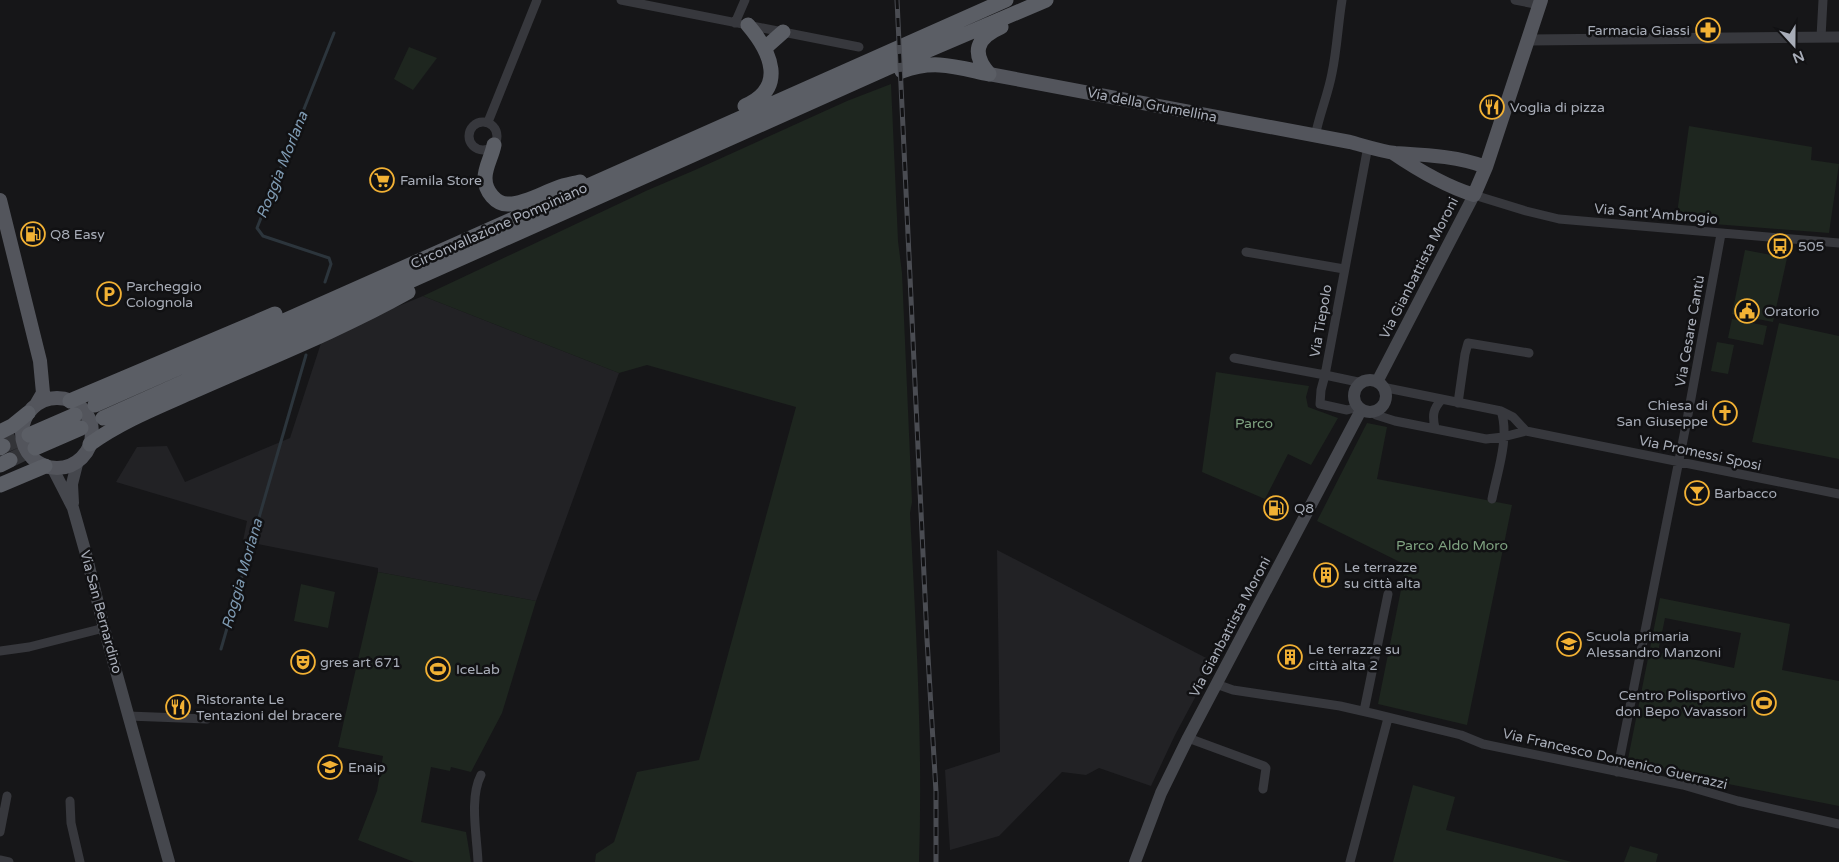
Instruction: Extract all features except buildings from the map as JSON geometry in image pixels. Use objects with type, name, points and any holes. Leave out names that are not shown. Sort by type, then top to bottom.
[{"type":"highway","name":"Circonvallazione Pompiniano","points":[[1006,0],[476,236],[99,412],[448,265],[903,61],[1046,0]]},
{"type":"highway","points":[[988,74],[978,59],[978,49],[983,38],[998,28],[1034,14],[1046,0]]},
{"type":"highway","points":[[494,145],[485,181],[490,194],[509,205],[559,187],[626,169],[674,137],[762,97],[770,83],[771,73],[765,48],[741,24]]},
{"type":"highway","points":[[765,48],[783,32]]},
{"type":"highway","points":[[769,121],[801,117],[916,66],[935,63],[988,74]]},
{"type":"highway","points":[[29,437],[57,430],[427,248],[476,236]]},
{"type":"highway","points":[[78,418],[120,424],[385,305],[410,291],[448,265]]},
{"type":"highway","points":[[1,442],[12,426],[32,409]]},
{"type":"highway","points":[[0,485],[46,465]]},
{"type":"main road","points":[[1474,194],[1486,167],[1540,3]]},
{"type":"main road","name":"Via della Grumellina","points":[[988,74],[1368,146],[1393,153],[1423,153],[1474,162],[1486,167]]},
{"type":"main road","name":"Via della Grumellina","points":[[1393,153],[1414,168],[1454,189],[1474,194]]},
{"type":"main road","name":"Via Gianbattista Moroni","points":[[1375,383],[1474,194]]},
{"type":"main road","points":[[0,200],[40,361],[43,393],[32,409],[29,437]]},
{"type":"main road","points":[[40,361],[50,382],[78,418]]},
{"type":"main road","name":"Via Gianbattista Moroni","points":[[1135,862],[1161,793],[1192,740],[1216,684],[1364,410],[1382,406],[1385,400],[1385,393],[1375,383],[1360,384],[1355,392],[1354,400],[1364,410]]},
{"type":"main road","points":[[32,409],[46,400],[78,418]]},
{"type":"main road","name":"Via San Bernardino","points":[[78,418],[87,450],[78,460],[72,484],[73,508],[169,862]]},
{"type":"main road","name":"Via San Bernardino","points":[[29,437],[25,447],[32,458],[46,465],[73,508]]},
{"type":"main road","points":[[46,465],[63,467],[78,460]]},
{"type":"street","points":[[488,122],[537,0]]},
{"type":"street","points":[[621,0],[859,48]]},
{"type":"street","points":[[741,24],[745,0]]},
{"type":"street","points":[[1315,137],[1332,73],[1342,0]]},
{"type":"street","points":[[1515,0],[1540,3]]},
{"type":"street","points":[[1821,37],[1823,0]]},
{"type":"street","points":[[1529,40],[1839,37]]},
{"type":"street","points":[[478,122],[488,122],[497,133],[494,145],[486,150],[473,147],[469,140],[469,131],[478,122]]},
{"type":"street","name":"Via Tiepolo","points":[[1234,358],[1325,375],[1368,146]]},
{"type":"street","name":"Via Sant'Ambrogio","points":[[1474,194],[1526,211],[1559,219],[1839,243]]},
{"type":"street","name":"Via Cesare Cantù","points":[[1617,772],[1679,462],[1721,234]]},
{"type":"street","name":"Via Tiepolo","points":[[1246,252],[1344,269]]},
{"type":"street","points":[[1458,403],[1468,342],[1529,353]]},
{"type":"street","points":[[1364,410],[1347,410],[1320,404],[1325,375],[1358,382],[1375,383],[1386,387],[1501,411],[1513,417],[1526,431]]},
{"type":"street","points":[[1435,428],[1434,409],[1442,399]]},
{"type":"street","name":"Via Promessi Sposi","points":[[1364,410],[1376,416],[1396,421],[1486,439],[1503,438],[1526,431],[1839,494]]},
{"type":"street","points":[[1492,499],[1503,449],[1505,424],[1501,411]]},
{"type":"street","points":[[1364,711],[1388,594]]},
{"type":"street","points":[[0,651],[104,628]]},
{"type":"street","name":"Via Francesco Domenico Guerrazzi","points":[[1216,684],[1233,690],[1364,711],[1461,735],[1482,744],[1683,785],[1738,801],[1839,824]]},
{"type":"street","points":[[128,716],[207,719]]},
{"type":"street","points":[[1350,862],[1387,717]]},
{"type":"street","points":[[1192,740],[1264,766],[1266,768],[1263,789]]},
{"type":"street","points":[[478,862],[475,799],[476,787],[481,774]]},
{"type":"street","points":[[0,832],[7,796]]},
{"type":"street","points":[[70,801],[71,823],[80,862]]},
{"type":"street","points":[[0,860],[10,862]]},
{"type":"shaded area","points":[[423,296],[619,373],[536,601],[378,572],[378,568],[243,541],[247,521],[116,482],[137,447],[167,446],[185,482],[290,438],[323,337]]},
{"type":"shaded area","points":[[997,550],[1214,662],[1175,735],[1151,786],[1099,768],[1086,775],[1062,772],[999,836],[950,850],[945,770],[1000,752]]},
{"type":"green space","points":[[409,47],[437,58],[413,90],[394,79]]},
{"type":"green space","points":[[891,84],[898,241],[902,273],[912,502],[910,513],[917,644],[919,731],[919,862],[595,862],[596,854],[614,842],[637,772],[699,760],[796,407],[647,365],[619,373],[423,296],[648,190],[847,101]]},
{"type":"green space","points":[[1689,126],[1812,147],[1811,160],[1839,164],[1829,233],[1676,221]]},
{"type":"green space","points":[[1745,250],[1787,258],[1773,322],[1732,314]]},
{"type":"green space","points":[[1732,319],[1767,326],[1763,345],[1728,338]]},
{"type":"green space","points":[[1779,323],[1839,336],[1839,459],[1752,442]]},
{"type":"green space","points":[[1717,342],[1734,345],[1728,374],[1711,371]]},
{"type":"green space","name":"Parco","points":[[1216,372],[1309,386],[1306,397],[1308,407],[1338,418],[1311,465],[1288,454],[1265,499],[1202,472]]},
{"type":"green space","name":"Parco Aldo Moro","points":[[1367,423],[1387,427],[1377,479],[1512,505],[1467,725],[1378,704],[1406,565],[1317,521]]},
{"type":"green space","points":[[378,572],[536,601],[502,713],[471,772],[451,767],[450,771],[431,767],[421,822],[466,832],[471,862],[414,862],[358,840],[377,791],[383,756],[338,747]]},
{"type":"green space","points":[[301,584],[335,592],[328,628],[294,621]]},
{"type":"green space","points":[[1660,598],[1790,624],[1782,670],[1839,681],[1839,806],[1627,764]],"holes":[[[1665,618],[1741,633],[1734,668],[1658,652]]]},
{"type":"green space","points":[[1413,785],[1455,797],[1446,830],[1572,862],[1393,862]]},
{"type":"green space","points":[[1630,846],[1658,854],[1656,862],[1624,862]]},
{"type":"waterway","name":"Roggia Morlana","points":[[325,282],[331,264],[329,258],[263,236],[257,228],[334,33]]},
{"type":"waterway","name":"Roggia Morlana","points":[[221,649],[306,355]]},
{"type":"tunnel","points":[[75,415],[95,405]]},
{"type":"tunnel","points":[[81,428],[103,418]]},
{"type":"tunnel","points":[[3,446],[29,435]]},
{"type":"tunnel","points":[[10,460],[35,448]]},
{"type":"railway","points":[[897,0],[936,792],[936,862]]},
{"type":"place","name":"Farmacia Giassi","points":[[1708,30]]},
{"type":"place","name":"Voglia di pizza","points":[[1492,107]]},
{"type":"place","name":"Famila Store","points":[[382,180]]},
{"type":"place","name":"Q8 Easy","points":[[33,234]]},
{"type":"place","name":"505","points":[[1780,246]]},
{"type":"place","name":"Parcheggio Colognola","points":[[109,294]]},
{"type":"place","name":"Oratorio","points":[[1747,311]]},
{"type":"place","name":"Chiesa di San Giuseppe","points":[[1725,413]]},
{"type":"place","name":"Barbacco","points":[[1697,493]]},
{"type":"place","name":"Q8","points":[[1276,508]]},
{"type":"place","name":"Le terrazze su città alta","points":[[1326,575]]},
{"type":"place","name":"Scuola primaria Alessandro Manzoni","points":[[1569,644]]},
{"type":"place","name":"Le terrazze su città alta 2","points":[[1290,657]]},
{"type":"place","name":"gres art 671","points":[[303,662]]},
{"type":"place","name":"IceLab","points":[[438,669]]},
{"type":"place","name":"Centro Polisportivo don Bepo Vavassori","points":[[1764,703]]},
{"type":"place","name":"Ristorante Le Tentazioni del bracere","points":[[178,707]]},
{"type":"place","name":"Enaip","points":[[330,767]]}]
